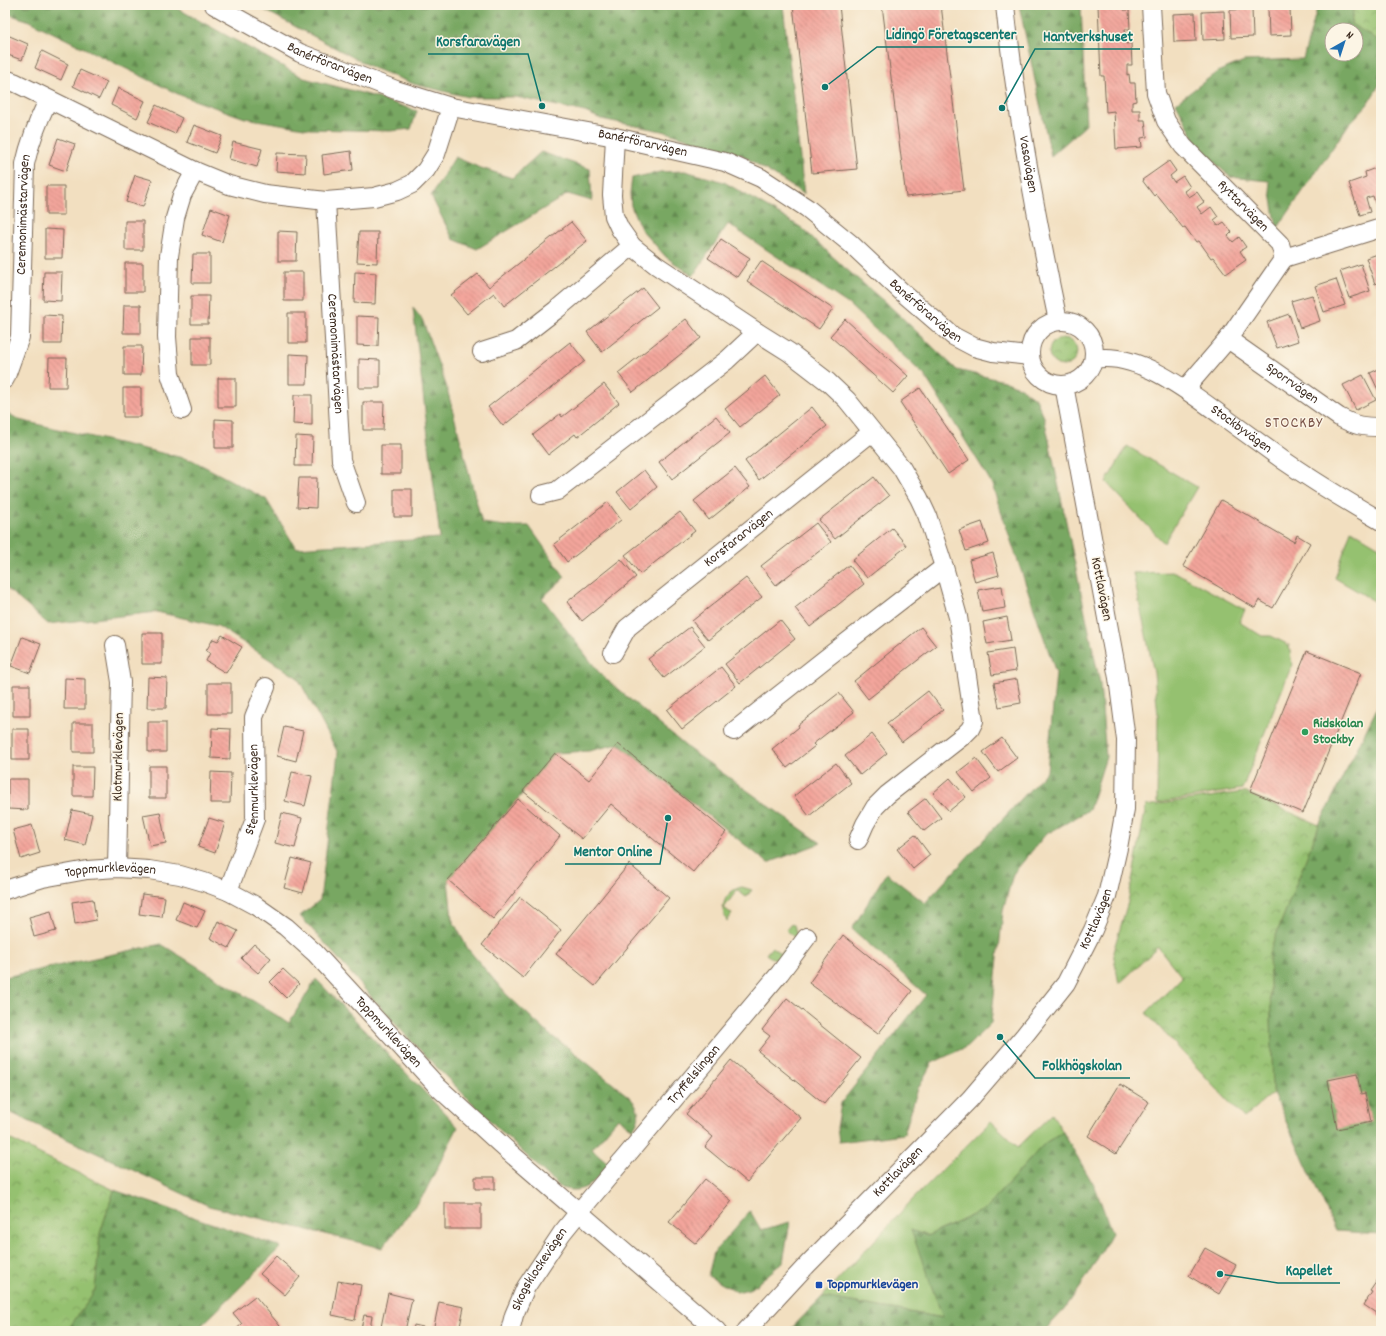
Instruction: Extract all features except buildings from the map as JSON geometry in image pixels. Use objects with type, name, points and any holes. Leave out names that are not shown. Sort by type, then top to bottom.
[{"type":"street","name":"Banérförarvägen","points":[[214,5],[300,53],[396,90],[450,107],[615,137],[725,162],[761,178],[807,208],[851,244],[903,293],[953,336],[974,347],[992,352],[1030,356]]},
{"type":"street","name":"Vasavägen","points":[[1005,5],[1020,117],[1036,216],[1058,322]]},
{"type":"street","name":"Ryttarvägen","points":[[1150,5],[1156,93],[1166,121],[1183,146],[1280,244],[1284,258]]},
{"type":"street","points":[[5,79],[16,83],[194,171],[229,185],[265,194],[326,201],[374,197],[397,191],[412,184],[426,170],[436,154],[450,107]]},
{"type":"street","name":"Ceremonimästarvägen","points":[[5,379],[20,337],[25,164],[29,145],[48,100]]},
{"type":"street","points":[[615,137],[612,172],[614,216],[620,229],[632,246],[656,265],[789,352],[828,382],[847,400],[900,467],[919,498],[931,526],[958,617],[974,721],[970,729],[964,735],[887,795],[875,807],[858,840]]},
{"type":"street","points":[[182,410],[170,374],[168,337],[169,256],[175,218],[182,195],[194,171]]},
{"type":"street","name":"Ceremonimästarvägen","points":[[326,201],[341,460],[356,503]]},
{"type":"street","points":[[1185,389],[1228,339],[1284,258],[1381,228]]},
{"type":"street","points":[[482,352],[516,341],[556,310],[632,246]]},
{"type":"street","points":[[1058,322],[1073,323],[1085,331],[1092,341],[1094,353],[1094,359],[1084,376],[1075,382],[1064,385],[1052,384],[1041,377],[1033,366],[1030,356],[1031,346],[1036,334],[1046,326],[1058,322]]},
{"type":"street","points":[[541,495],[558,491],[727,360],[757,332]]},
{"type":"street","name":"Sporrvägen","points":[[1228,339],[1351,424],[1364,427],[1381,427]]},
{"type":"street","name":"Stockbyvägen","points":[[1094,359],[1104,357],[1135,363],[1162,375],[1185,389],[1311,479],[1381,521]]},
{"type":"street","name":"Kottlavägen","points":[[746,1331],[808,1264],[970,1100],[1024,1036],[1066,983],[1093,930],[1107,896],[1125,809],[1126,740],[1118,678],[1064,385]]},
{"type":"street","name":"Korsfararvägen","points":[[614,653],[627,628],[872,432]]},
{"type":"street","points":[[734,731],[944,567]]},
{"type":"street","name":"Klotmurklevägen","points":[[115,645],[121,682],[117,868]]},
{"type":"street","name":"Stenmurklevägen","points":[[228,891],[255,818],[254,717],[266,687]]},
{"type":"street","name":"Toppmurklevägen","points":[[5,890],[43,878],[87,870],[117,868],[149,870],[180,875],[204,882],[228,891],[256,906],[286,927],[315,953],[439,1088],[508,1151],[717,1331]]},
{"type":"street","name":"Tryffelslingan","points":[[579,1212],[780,974],[807,937]]},
{"type":"street","name":"Skogsklockevägen","points":[[510,1331],[516,1310],[526,1287],[562,1233],[579,1212]]},
{"type":"green space","points":[[5,5],[171,5],[304,78],[369,95],[417,111],[411,129],[390,131],[310,129],[245,118],[180,95],[27,20],[5,13]]},
{"type":"green space","points":[[255,5],[783,5],[804,194],[742,155],[662,131],[601,119],[585,112],[516,97],[468,97],[414,84],[373,68]]},
{"type":"green space","points":[[1019,5],[1081,5],[1086,125],[1051,156]]},
{"type":"green space","points":[[1318,5],[1354,5],[1351,22],[1324,22],[1324,62],[1364,62],[1364,31],[1381,41],[1381,82],[1367,105],[1349,124],[1277,229],[1269,181],[1230,177],[1199,148],[1176,103],[1217,72],[1244,61],[1303,59]]},
{"type":"green space","points":[[1354,5],[1381,5],[1380,41],[1364,32],[1364,22],[1351,22]]},
{"type":"green space","points":[[541,152],[590,169],[592,201],[568,194],[477,249],[453,239],[431,196],[455,157],[478,167],[512,178]]},
{"type":"green space","points":[[685,171],[724,182],[802,228],[845,268],[893,309],[957,370],[1004,381],[1019,387],[1036,399],[1044,417],[1100,683],[1106,757],[1089,810],[1045,835],[1013,874],[1003,911],[991,1023],[968,1046],[932,1063],[918,1088],[904,1134],[839,1142],[837,1128],[841,1103],[926,995],[852,929],[886,873],[925,903],[1047,771],[1056,673],[992,485],[925,376],[848,304],[728,224],[693,276],[666,257],[641,229],[631,206],[630,194],[632,178],[660,172]]},
{"type":"green space","points":[[413,308],[422,319],[446,385],[482,523],[505,526],[529,526],[565,577],[542,598],[601,675],[689,749],[821,843],[768,863],[618,744],[589,751],[555,753],[518,799],[448,880],[452,919],[468,949],[506,994],[550,1035],[566,1046],[633,1100],[637,1108],[639,1114],[633,1129],[618,1118],[592,1149],[609,1164],[590,1185],[580,1189],[572,1190],[561,1188],[499,1129],[399,1028],[300,916],[320,900],[338,753],[298,678],[218,626],[157,612],[48,624],[5,587],[5,411],[19,420],[192,460],[266,499],[296,548],[440,538]]},
{"type":"green space","points":[[1063,338],[1073,342],[1077,352],[1073,362],[1063,366],[1053,362],[1049,352],[1053,342]]},
{"type":"green space","points":[[1127,446],[1197,487],[1164,543],[1106,482]]},
{"type":"green space","points":[[1351,530],[1381,548],[1381,605],[1335,578]]},
{"type":"green space","points":[[1175,572],[1245,610],[1239,622],[1262,636],[1271,636],[1289,645],[1292,665],[1242,789],[1157,803],[1158,716],[1154,673],[1133,573]]},
{"type":"green space","points":[[1381,700],[1381,1234],[1336,1231],[1273,1093],[1269,953],[1319,825]]},
{"type":"green space","points":[[1244,792],[1319,825],[1269,953],[1273,1093],[1244,1118],[1146,1013],[1182,977],[1158,947],[1119,984],[1113,952],[1128,902],[1146,806]]},
{"type":"green space","points":[[742,887],[752,890],[746,897],[737,890],[724,908],[732,914],[727,921],[723,910],[725,900],[728,895],[736,889]]},
{"type":"green space","points":[[791,924],[794,925],[797,937],[782,959],[770,957],[766,954],[772,947],[781,954],[795,938],[786,930]]},
{"type":"green space","points":[[161,944],[289,1023],[316,979],[458,1127],[424,1194],[382,1248],[209,1206],[5,1110],[5,977]]},
{"type":"green space","points":[[1052,1114],[1063,1132],[1045,1143],[984,1210],[927,1236],[912,1231],[944,1318],[822,1297],[913,1199],[991,1121],[1018,1147]]},
{"type":"green space","points":[[1063,1132],[1096,1189],[1112,1233],[1088,1275],[1064,1310],[1044,1331],[789,1331],[822,1297],[943,1318],[911,1230],[927,1236],[984,1210],[1045,1143]]},
{"type":"green space","points":[[5,1137],[114,1190],[100,1233],[95,1290],[67,1331],[5,1331]]},
{"type":"green space","points":[[114,1190],[281,1247],[196,1331],[67,1331],[95,1290],[100,1233]]},
{"type":"green space","points":[[750,1211],[761,1230],[790,1222],[783,1262],[752,1288],[737,1292],[708,1276],[714,1252]]},
{"type":"place","name":"Lidingö Företagscenter","points":[[825,87]]},
{"type":"place","name":"Korsfaravägen","points":[[542,106]]},
{"type":"place","name":"Hantverkshuset","points":[[1002,108]]},
{"type":"place","name":"Ridskolan Stockby","points":[[1305,732]]},
{"type":"place","name":"Mentor Online","points":[[668,818]]},
{"type":"place","name":"Folkhögskolan","points":[[1000,1037]]},
{"type":"place","name":"Kapellet","points":[[1220,1274]]},
{"type":"place","name":"Toppmurklevägen","points":[[819,1285]]},
{"type":"district","name":"STOCKBY","points":[[1294,423]]}]
